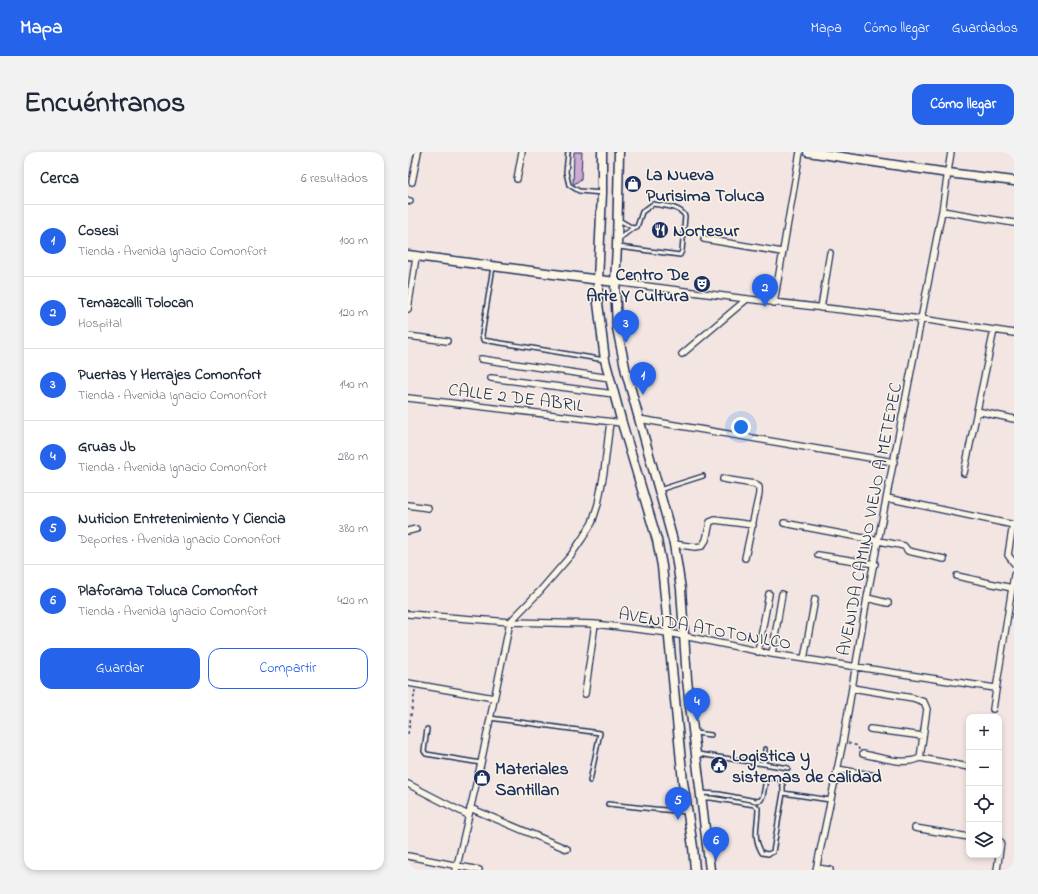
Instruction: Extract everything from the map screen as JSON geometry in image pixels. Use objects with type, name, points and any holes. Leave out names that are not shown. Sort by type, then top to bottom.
[{"type":"main road","points":[[602,152],[598,303],[605,360],[662,566],[683,782],[695,870]]},
{"type":"main road","points":[[619,152],[615,282],[617,328],[620,349],[674,544],[681,589],[683,636],[693,733],[710,870]]},
{"type":"main road","points":[[808,152],[948,173],[1014,180]]},
{"type":"main road","points":[[412,256],[615,282]]},
{"type":"street","points":[[412,182],[418,152]]},
{"type":"street","points":[[517,179],[522,152]]},
{"type":"street","points":[[774,303],[800,152]]},
{"type":"street","name":"AVENIDA CAMINO VIEJO A METEPEC","points":[[817,869],[843,742],[867,598],[875,564],[922,319],[942,211],[951,152]]},
{"type":"street","points":[[942,211],[1014,223]]},
{"type":"street","points":[[704,239],[782,252]]},
{"type":"street","points":[[821,308],[830,253]]},
{"type":"street","points":[[408,306],[412,256]]},
{"type":"street","points":[[615,282],[774,303],[922,319],[1014,333]]},
{"type":"street","points":[[682,354],[747,299]]},
{"type":"street","points":[[964,474],[994,330]]},
{"type":"street","points":[[408,336],[447,341]]},
{"type":"street","points":[[481,359],[610,378]]},
{"type":"street","points":[[491,378],[614,394]]},
{"type":"street","name":"CALLE 2 DE ABRIL","points":[[408,398],[622,423]]},
{"type":"street","points":[[977,412],[1014,419]]},
{"type":"street","points":[[639,419],[894,462]]},
{"type":"street","points":[[456,867],[481,763],[510,622],[540,591],[571,555],[592,523],[598,504],[604,472],[610,422]]},
{"type":"street","points":[[723,479],[754,484],[759,487],[753,525],[745,558]]},
{"type":"street","points":[[887,498],[1014,524],[1008,556],[1014,563]]},
{"type":"street","points":[[408,505],[428,508]]},
{"type":"street","points":[[674,544],[702,546],[706,540],[710,522],[715,520],[753,525]]},
{"type":"street","points":[[784,523],[903,545],[910,551],[944,559]]},
{"type":"street","points":[[408,531],[416,529]]},
{"type":"street","points":[[818,555],[875,564]]},
{"type":"street","points":[[993,709],[995,688],[1014,575]]},
{"type":"street","points":[[957,576],[1012,588]]},
{"type":"street","points":[[758,652],[769,594]]},
{"type":"street","points":[[772,654],[782,594]]},
{"type":"street","points":[[867,598],[888,603]]},
{"type":"street","points":[[804,660],[815,599]]},
{"type":"street","name":"AVENIDA ATOTONILCO","points":[[408,614],[510,622],[595,624],[669,633],[804,660],[856,666],[995,688]]},
{"type":"street","points":[[585,694],[595,624]]},
{"type":"street","points":[[408,683],[494,698]]},
{"type":"street","points":[[852,688],[914,698],[924,702],[927,709],[920,758]]},
{"type":"street","points":[[870,729],[923,736]]},
{"type":"street","points":[[863,754],[904,761],[915,761],[920,758],[966,766]]},
{"type":"street","points":[[837,769],[876,776]]},
{"type":"street","points":[[408,784],[468,815]]},
{"type":"street","points":[[470,808],[567,850]]},
{"type":"street","points":[[915,828],[966,836]]},
{"type":"street","points":[[408,856],[456,867],[479,870]]},
{"type":"street","points":[[997,870],[999,858]]},
{"type":"street","points":[[817,869],[830,870]]},
{"type":"lane","points":[[568,152],[566,172],[571,188],[579,191],[602,193]]},
{"type":"lane","points":[[653,204],[678,209],[683,212],[685,216],[682,251],[680,255],[617,243],[637,226],[642,212],[653,204]]},
{"type":"lane","points":[[618,219],[633,228]]},
{"type":"lane","points":[[494,266],[482,335],[483,340],[605,360]]},
{"type":"lane","points":[[659,490],[703,476]]},
{"type":"lane","points":[[490,718],[600,734],[590,781]]},
{"type":"lane","points":[[427,729],[424,750],[426,754],[481,763]]},
{"type":"lane","points":[[693,733],[712,735]]},
{"type":"lane","points":[[764,764],[765,749]]},
{"type":"lane","points":[[696,754],[788,768]]},
{"type":"lane","points":[[766,779],[780,779],[783,786],[783,793],[773,852],[768,854],[762,853],[757,845],[756,836],[758,808],[755,805],[701,796],[719,794],[756,801],[761,800],[766,779]]},
{"type":"lane","points":[[783,793],[830,800]]},
{"type":"lane","points":[[608,804],[688,812]]},
{"type":"path","points":[[408,734],[416,684]]},
{"type":"path","points":[[843,742],[858,746]]},
{"type":"building","points":[[574,152],[582,152],[581,179],[573,185]]},
{"type":"place","name":"La Nueva Purisima Toluca","points":[[633,184]]},
{"type":"place","name":"Nortesur","points":[[660,230]]},
{"type":"place","name":"Centro De Arte Y Cultura","points":[[702,284]]},
{"type":"place","name":"Temazcalli Tolocan","points":[[765,307]]},
{"type":"place","name":"Puertas Y Herrajes Comonfort","points":[[626,343]]},
{"type":"place","name":"Cosesi","points":[[643,395]]},
{"type":"place","name":"Gruas Jb","points":[[697,721]]},
{"type":"place","name":"Logistica y sistemas de calidad","points":[[719,765]]},
{"type":"place","name":"Materiales Santillan","points":[[482,778]]},
{"type":"place","name":"Nuticion Entretenimiento Y Ciencia","points":[[678,820]]},
{"type":"place","name":"Plaforama Toluca Comonfort","points":[[716,860]]}]
